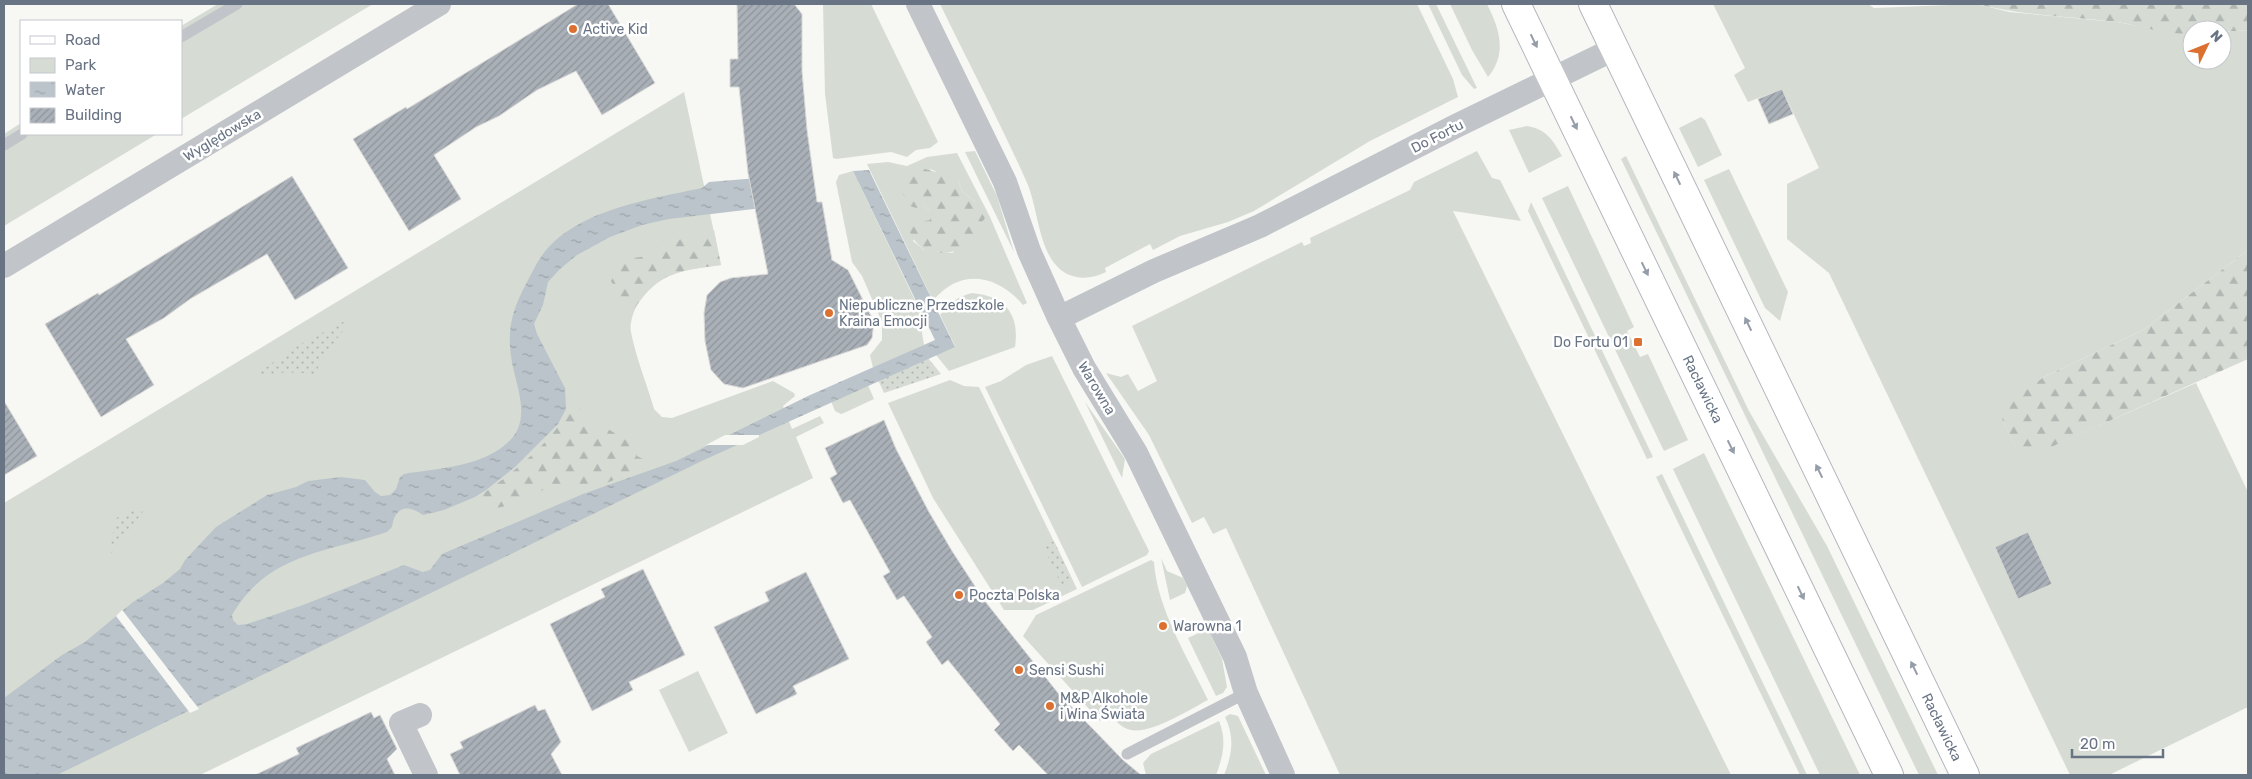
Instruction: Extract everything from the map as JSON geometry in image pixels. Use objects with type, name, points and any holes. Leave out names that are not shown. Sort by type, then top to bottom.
[{"type":"main road","name":"Racławicka","points":[[1516,4],[1889,775]]},
{"type":"main road","name":"Racławicka","points":[[1593,4],[1965,775]]},
{"type":"street","name":"Wyględowska","points":[[4,266],[440,4]]},
{"type":"street","name":"Warowna","points":[[918,4],[1005,182],[1029,252],[1059,318],[1084,368],[1140,462],[1235,656],[1246,693],[1282,773]]},
{"type":"street","name":"Do Fortu","points":[[1059,318],[1154,271],[1260,226],[1614,49]]},
{"type":"street","points":[[420,715],[401,723],[426,775]]},
{"type":"lane","points":[[182,36],[237,4]]},
{"type":"lane","points":[[4,145],[20,135]]},
{"type":"lane","points":[[1128,754],[1246,693]]},
{"type":"green space","points":[[218,4],[373,4],[182,118],[182,25]]},
{"type":"green space","points":[[823,4],[871,4],[938,142],[930,148],[916,150],[907,157],[891,152],[833,158],[825,94]]},
{"type":"green space","points":[[940,4],[1417,4],[1453,79],[1458,97],[1370,141],[1254,211],[1228,222],[1180,236],[1153,250],[1150,244],[1105,268],[1106,272],[1099,275],[1085,278],[1072,276],[1055,264],[1045,247],[1028,185]]},
{"type":"green space","points":[[1428,4],[1436,4],[1477,88],[1474,89],[1462,75]]},
{"type":"green space","points":[[1450,4],[1487,4],[1500,40],[1498,59],[1488,77],[1472,50]]},
{"type":"green space","points":[[1713,4],[1868,4],[1874,8],[1977,4],[2009,12],[2117,22],[2182,34],[2182,70],[2232,70],[2232,31],[2248,30],[2248,250],[2143,330],[2044,377],[2002,419],[2022,459],[2196,383],[2248,492],[2248,707],[2109,775],[2070,775],[1829,273],[1787,239],[1787,184],[1819,168],[1782,89],[1748,102],[1734,75],[1745,68]]},
{"type":"green space","points":[[1977,4],[2248,4],[2248,30],[2232,31],[2232,20],[2182,20],[2182,34],[2117,22],[1995,8]]},
{"type":"green space","points":[[684,92],[721,265],[685,271],[665,278],[646,292],[636,306],[631,321],[631,332],[654,409],[662,417],[672,418],[773,381],[794,393],[795,396],[783,406],[792,429],[820,416],[824,423],[796,437],[813,478],[200,775],[4,775],[4,503]]},
{"type":"green space","points":[[1701,117],[1705,120],[1722,155],[1698,167],[1679,128]]},
{"type":"green space","points":[[20,124],[20,135],[155,135],[4,226],[4,134]]},
{"type":"green space","points":[[1527,126],[1534,127],[1548,136],[1562,156],[1529,173],[1509,130]]},
{"type":"green space","points":[[975,151],[997,196],[1014,252],[965,152]]},
{"type":"green space","points":[[1477,151],[1492,178],[1500,180],[1521,221],[1453,211],[1731,775],[1340,775],[1226,528],[1213,534],[1204,517],[1192,523],[1149,435],[1106,373],[1121,377],[1128,374],[1138,391],[1157,381],[1132,326],[1302,242],[1304,246],[1311,243],[1310,238],[1410,190],[1414,182]]},
{"type":"green space","points":[[957,153],[990,217],[1027,303],[1023,305],[1002,287],[979,279],[967,279],[955,283],[944,290],[933,301],[867,164],[888,162],[907,166],[927,157]],"holes":[[[930,169],[958,180],[962,191],[975,202],[980,232],[952,253],[924,250],[913,241],[923,223],[930,220],[930,211],[924,206]]]},
{"type":"green space","points":[[1626,156],[1749,411],[1827,546],[1938,775],[1919,775],[1621,159]]},
{"type":"green space","points":[[921,168],[936,172],[940,168],[950,171],[958,180],[962,191],[975,202],[985,218],[981,224],[977,239],[970,246],[957,251],[934,253],[923,249],[913,238],[909,230],[912,224],[930,220],[930,211],[924,206],[917,208],[909,206],[903,193],[902,182],[908,174]]},
{"type":"green space","points":[[1729,169],[1788,292],[1780,321],[1765,308],[1704,180]]},
{"type":"green space","points":[[853,171],[924,319],[922,333],[924,345],[873,368],[870,355],[882,340],[882,322],[862,276],[852,262],[836,182],[839,175]]},
{"type":"green space","points":[[1568,186],[1634,327],[1627,331],[1640,357],[1648,354],[1688,440],[1664,451],[1542,198]]},
{"type":"green space","points":[[1531,202],[1653,457],[1647,459],[1528,211]]},
{"type":"green space","points":[[714,230],[721,265],[682,271],[662,280],[644,296],[635,308],[622,300],[611,281],[625,259],[648,256],[653,248],[665,241],[698,240]]},
{"type":"green space","points":[[2248,250],[2248,359],[2022,460],[2002,419],[2012,401],[2044,377],[2143,330]]},
{"type":"green space","points":[[972,293],[993,298],[1008,309],[1015,325],[1015,347],[949,371],[936,355],[955,346],[940,315],[954,301]]},
{"type":"green space","points":[[345,321],[345,328],[334,345],[325,351],[315,375],[283,373],[253,377],[293,348]]},
{"type":"green space","points":[[1052,356],[1149,551],[1147,555],[1082,587],[985,387],[1001,381],[1026,365]]},
{"type":"green space","points":[[928,358],[941,374],[884,393],[878,380]]},
{"type":"green space","points":[[950,380],[964,386],[979,387],[1077,589],[1033,610],[1004,610],[933,498],[888,403]]},
{"type":"green space","points":[[868,385],[874,399],[841,414],[835,411],[831,401]]},
{"type":"green space","points":[[1085,402],[1125,459],[1122,478]]},
{"type":"green space","points":[[568,404],[574,404],[583,411],[585,425],[591,429],[608,429],[637,447],[637,456],[647,461],[650,467],[635,471],[590,490],[583,490],[578,481],[543,490],[531,496],[522,497],[511,505],[496,508],[491,512],[473,500],[514,471],[544,443],[565,416]]},
{"type":"green space","points":[[1704,453],[1860,775],[1820,775],[1673,469]]},
{"type":"green space","points":[[1662,474],[1807,775],[1800,775],[1656,477]]},
{"type":"green space","points":[[138,509],[145,509],[109,556],[116,518]]},
{"type":"green space","points":[[1054,541],[1073,581],[1062,586],[1043,547]]},
{"type":"green space","points":[[1161,558],[1167,571],[1183,578],[1187,586],[1185,593],[1170,600]]},
{"type":"green space","points":[[1151,560],[1154,562],[1156,580],[1167,615],[1208,700],[1167,722],[1144,730],[1134,730],[1123,727],[1108,713],[1100,721],[1023,636],[1036,615]]},
{"type":"green space","points":[[1203,631],[1210,633],[1222,659],[1227,687],[1223,693],[1216,696],[1188,638]]},
{"type":"green space","points":[[698,671],[728,733],[689,752],[659,690]]},
{"type":"green space","points":[[1230,714],[1238,716],[1266,775],[1224,775],[1231,746],[1230,732],[1225,717]]},
{"type":"green space","points":[[1219,721],[1223,735],[1223,748],[1221,762],[1216,775],[1146,775],[1143,763],[1151,754]]},
{"type":"water","points":[[869,170],[955,347],[706,459],[57,775],[4,775],[4,698],[62,655],[85,642],[133,602],[163,583],[180,569],[185,560],[216,527],[267,495],[296,487],[308,481],[341,477],[365,480],[381,496],[390,495],[396,489],[400,477],[404,474],[447,468],[477,460],[503,447],[513,437],[521,418],[520,397],[513,366],[510,336],[512,318],[521,293],[537,263],[555,241],[572,228],[593,217],[637,202],[702,188],[709,182],[809,174],[813,202],[669,219],[642,225],[610,237],[577,255],[548,282],[543,305],[534,324],[537,334],[565,388],[566,409],[558,424],[515,467],[475,497],[444,510],[423,515],[412,509],[403,509],[396,515],[392,527],[387,532],[321,551],[281,567],[246,594],[232,615],[233,620],[238,625],[247,624],[303,605],[404,565],[423,572],[430,570],[442,554],[583,494],[676,461],[808,396],[935,340],[853,171]]},
{"type":"pier","points":[[725,435],[759,435],[759,437],[743,445],[706,445]]},
{"type":"pier","points":[[122,610],[199,709],[190,713],[116,616]]},
{"type":"building","points":[[578,4],[608,4],[655,83],[602,115],[576,71],[537,90],[499,116],[476,127],[434,155],[461,199],[409,231],[353,139],[406,107],[407,109]]},
{"type":"building","points":[[737,4],[794,4],[802,14],[802,71],[807,130],[817,202],[822,202],[832,260],[848,270],[874,322],[872,338],[867,345],[743,388],[724,384],[711,370],[705,341],[704,313],[707,295],[720,282],[731,278],[768,274],[748,173],[739,87],[730,87],[730,59],[738,59]]},
{"type":"building","points":[[1782,89],[1793,114],[1769,124],[1758,99]]},
{"type":"building","points":[[292,176],[348,268],[295,300],[267,254],[190,299],[164,318],[126,339],[154,385],[101,417],[45,324],[98,293],[99,295]]},
{"type":"building","points":[[4,401],[37,456],[4,475]]},
{"type":"building","points":[[884,420],[896,449],[929,512],[984,600],[1058,693],[1123,760],[1141,775],[1048,775],[1019,745],[1013,751],[994,730],[1000,724],[948,660],[942,665],[926,642],[932,637],[904,596],[897,600],[883,576],[890,572],[850,500],[843,503],[830,478],[837,474],[825,448]]},
{"type":"building","points":[[2028,532],[2052,584],[2018,599],[1995,547]]},
{"type":"building","points":[[643,569],[685,655],[629,682],[633,690],[592,711],[550,624],[605,597],[601,589]]},
{"type":"building","points":[[806,572],[849,659],[793,686],[797,694],[756,714],[714,627],[769,601],[765,592]]},
{"type":"building","points":[[535,705],[538,711],[545,709],[561,742],[551,754],[562,775],[460,775],[450,754],[463,748],[460,742]]},
{"type":"building","points":[[371,712],[374,718],[380,715],[397,749],[387,759],[395,775],[255,775],[299,754],[296,748]]},
{"type":"place","name":"Active Kid","points":[[573,29]]},
{"type":"place","name":"Niepubliczne Przedszkole Kraina Emocji","points":[[829,313]]},
{"type":"place","name":"Do Fortu 01","points":[[1638,342]]},
{"type":"place","name":"Poczta Polska","points":[[959,595]]},
{"type":"place","name":"Warowna 1","points":[[1163,626]]},
{"type":"place","name":"Sensi Sushi","points":[[1019,670]]},
{"type":"place","name":"M&P Alkohole i Wina Świata","points":[[1050,706]]}]
